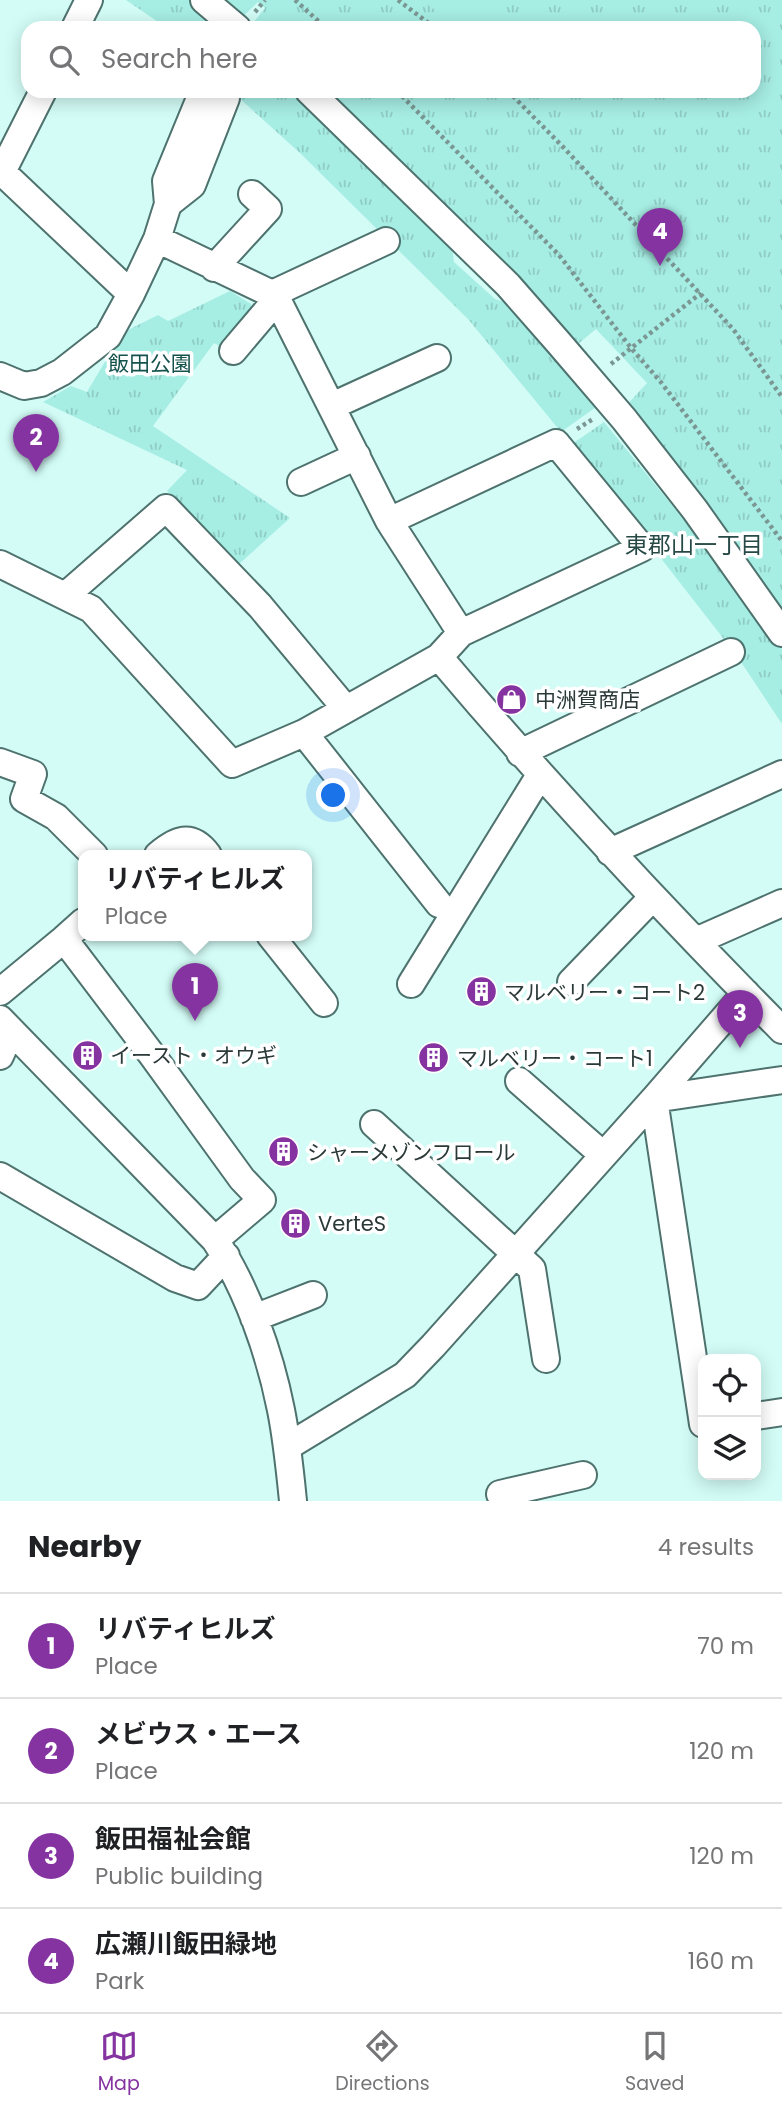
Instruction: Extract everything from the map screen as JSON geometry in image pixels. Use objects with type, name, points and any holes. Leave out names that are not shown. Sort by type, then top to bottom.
[{"type":"street","points":[[78,21],[89,0]]},
{"type":"street","points":[[204,0],[229,21]]},
{"type":"street","points":[[39,98],[1,171],[131,294]]},
{"type":"street","points":[[0,376],[24,386],[41,383],[62,372],[108,336],[157,239],[168,204],[166,181],[200,98]]},
{"type":"street","points":[[168,204],[192,185],[226,98]]},
{"type":"street","points":[[316,98],[498,275],[558,342],[624,419],[695,510],[782,633]]},
{"type":"street","points":[[214,268],[268,209],[252,194]]},
{"type":"street","points":[[157,239],[274,296],[390,521],[461,633]]},
{"type":"street","points":[[233,351],[274,296],[386,241]]},
{"type":"street","points":[[332,405],[437,358]]},
{"type":"street","points":[[0,564],[91,609],[232,764],[304,733],[439,657],[461,633],[642,548],[556,443],[390,521]]},
{"type":"street","points":[[301,482],[357,456]]},
{"type":"street","points":[[65,596],[166,508],[260,606],[346,709]]},
{"type":"street","points":[[520,753],[732,652]]},
{"type":"street","points":[[439,657],[520,753],[610,852],[782,1030]]},
{"type":"street","points":[[304,733],[439,904]]},
{"type":"street","points":[[0,762],[33,774],[24,799],[56,817],[89,850]]},
{"type":"street","points":[[610,852],[782,774]]},
{"type":"street","points":[[411,984],[540,775]]},
{"type":"street","points":[[164,850],[172,843],[181,841],[190,841],[203,850]]},
{"type":"street","points":[[571,982],[653,897]]},
{"type":"street","points":[[696,941],[782,904]]},
{"type":"street","points":[[0,992],[73,930]]},
{"type":"street","points":[[0,1176],[175,1278],[198,1286],[220,1248],[262,1200],[242,1179],[152,1055],[80,941]]},
{"type":"street","points":[[275,941],[324,1003]]},
{"type":"street","points":[[287,1447],[405,1375],[516,1254],[746,993]]},
{"type":"street","points":[[5,1025],[220,1248],[254,1318],[281,1410],[293,1501]]},
{"type":"street","points":[[0,1056],[5,1025]]},
{"type":"street","points":[[654,1099],[782,1080]]},
{"type":"street","points":[[519,1081],[603,1155]]},
{"type":"street","points":[[654,1099],[702,1417]]},
{"type":"street","points":[[374,1124],[532,1269],[546,1359]]},
{"type":"street","points":[[254,1318],[313,1295]]},
{"type":"street","points":[[761,1415],[782,1412]]},
{"type":"street","points":[[500,1494],[536,1494],[583,1475]]},
{"type":"path","points":[[261,5],[265,0]]},
{"type":"path","points":[[295,0],[318,21]]},
{"type":"path","points":[[398,0],[426,21]]},
{"type":"path","points":[[405,98],[559,255],[660,381],[782,541]]},
{"type":"path","points":[[515,98],[701,293],[733,329],[782,397]]},
{"type":"path","points":[[626,352],[701,293]]},
{"type":"green space","points":[[126,0],[191,0],[217,21],[157,21]]},
{"type":"green space","points":[[216,0],[782,0],[782,615],[625,407],[647,383],[596,329],[572,349],[330,98],[761,98],[761,21],[255,21],[265,8],[258,2],[239,20]]},
{"type":"green space","points":[[421,0],[501,0],[488,21],[451,21]]},
{"type":"green space","points":[[239,98],[304,98],[451,241],[454,262],[495,299],[511,304],[599,405],[561,432],[468,319],[300,153]]},
{"type":"green space","name":"飯田公園","points":[[230,291],[251,304],[253,314],[225,349],[214,343],[153,426],[290,518],[238,565],[167,491],[187,470],[43,402],[71,386],[87,392],[122,333],[158,315],[168,321]]},
{"type":"green space","points":[[604,422],[684,520],[695,523],[782,647],[782,724],[737,656],[572,444]]},
{"type":"place","name":"広瀬川飯田緑地","points":[[660,266]]},
{"type":"place","name":"メビウス・エース","points":[[36,472]]},
{"type":"place","name":"中洲賀商店","points":[[512,699]]},
{"type":"place","name":"マルベリー・コート2","points":[[481,992]]},
{"type":"place","name":"リバティヒルズ","points":[[195,1021]]},
{"type":"place","name":"飯田福祉会館","points":[[740,1048]]},
{"type":"place","name":"イースト・オウギ","points":[[87,1055]]},
{"type":"place","name":"マルベリー・コート1","points":[[434,1058]]},
{"type":"place","name":"シャーメゾンフロール","points":[[284,1152]]},
{"type":"place","name":"VerteS","points":[[295,1223]]},
{"type":"district","name":"東郡山一丁目","points":[[694,545]]}]
